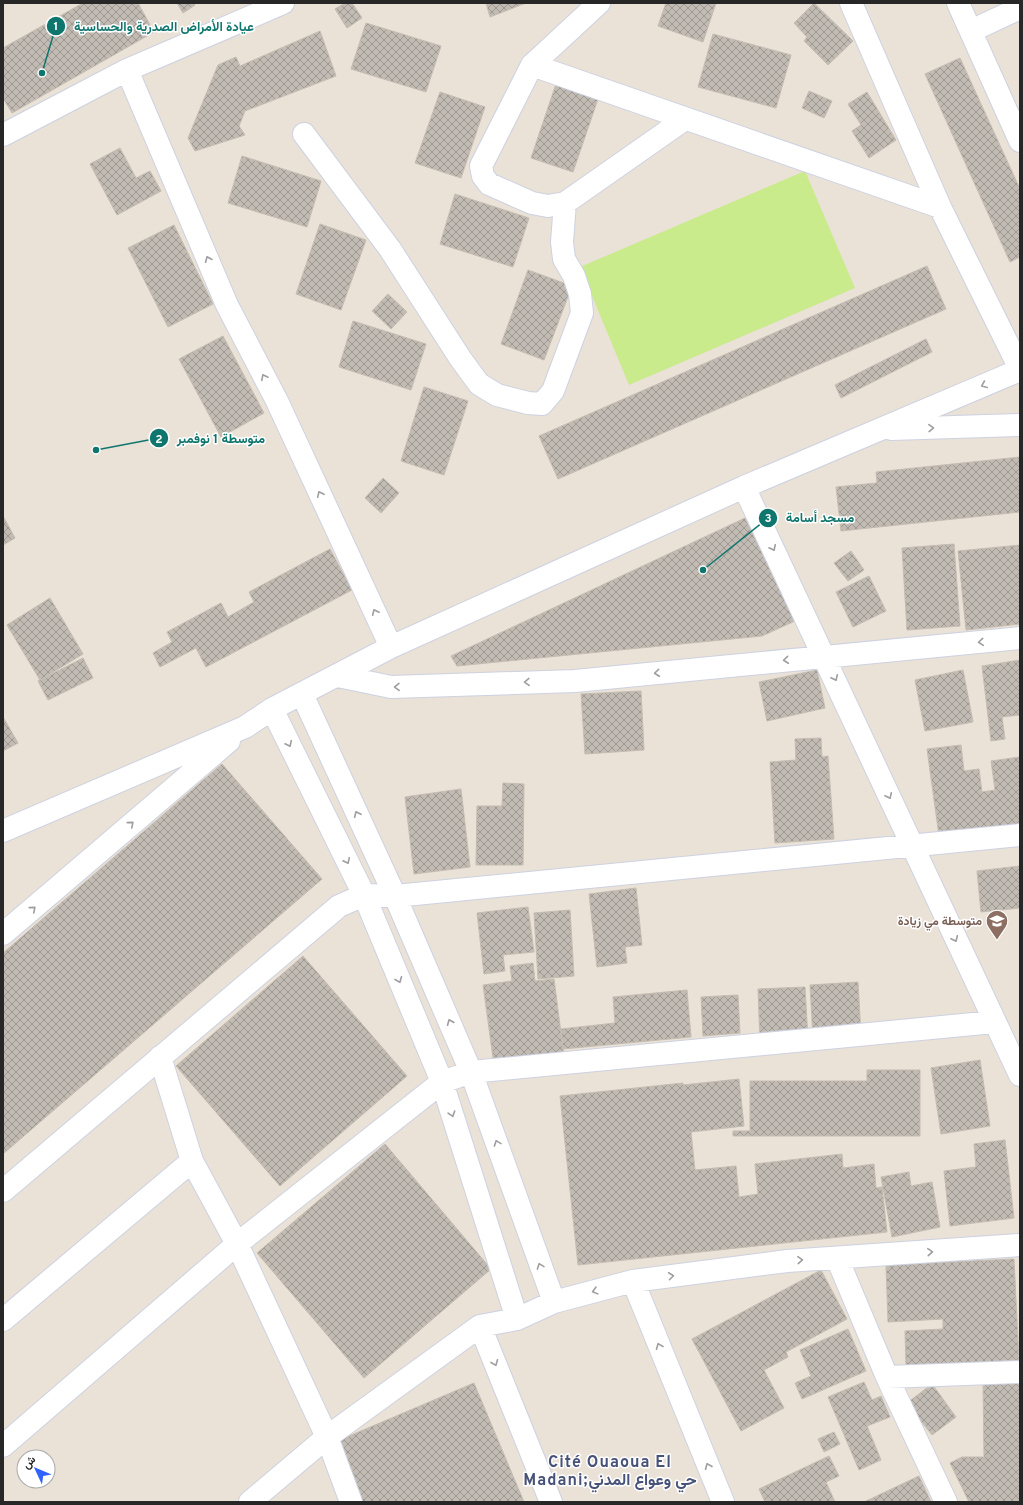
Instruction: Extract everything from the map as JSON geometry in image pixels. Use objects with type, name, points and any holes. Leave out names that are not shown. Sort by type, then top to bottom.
[{"type":"street","points":[[3,136],[127,70],[283,3]]},
{"type":"street","points":[[599,3],[532,64],[481,166],[483,176],[489,184],[532,203],[548,206],[565,203],[685,119]]},
{"type":"street","points":[[3,934],[245,727],[272,709],[338,676],[391,647],[744,487],[1020,369],[940,207],[851,3]]},
{"type":"street","points":[[958,3],[1020,141]]},
{"type":"street","points":[[971,31],[1020,8]]},
{"type":"street","points":[[532,64],[685,119],[940,207]]},
{"type":"street","points":[[127,70],[227,305],[277,401],[391,647]]},
{"type":"street","points":[[304,134],[390,249],[460,358],[479,384],[497,395],[528,403],[542,404],[554,391],[582,313],[580,294],[574,276],[564,259],[562,242],[565,203]]},
{"type":"street","points":[[878,429],[1020,425]]},
{"type":"street","points":[[744,487],[825,656],[912,846],[1020,1075]]},
{"type":"street","points":[[338,676],[391,687],[575,681],[1020,638]]},
{"type":"street","points":[[302,694],[395,896],[471,1072],[554,1302]]},
{"type":"street","points":[[272,709],[364,895],[442,1082],[517,1320]]},
{"type":"street","points":[[3,831],[245,727]]},
{"type":"street","points":[[3,1191],[339,906],[364,895],[395,896],[912,846],[1020,834]]},
{"type":"street","points":[[3,1446],[237,1244],[442,1082],[471,1072],[994,1022]]},
{"type":"street","points":[[160,1057],[192,1161],[237,1244],[327,1437],[351,1502]]},
{"type":"street","points":[[3,1320],[192,1161]]},
{"type":"street","points":[[250,1502],[327,1437],[480,1326],[517,1320],[554,1302],[633,1281],[787,1261],[1020,1245],[1020,1249]]},
{"type":"street","points":[[837,1258],[887,1377],[946,1502]]},
{"type":"street","points":[[633,1281],[723,1502]]},
{"type":"street","points":[[480,1326],[551,1502]]},
{"type":"street","points":[[887,1377],[1020,1372]]},
{"type":"green space","points":[[805,171],[855,288],[629,385],[580,267]]},
{"type":"building","points":[[83,3],[138,3],[154,32],[12,113],[3,98],[3,48]]},
{"type":"building","points":[[177,3],[194,3],[195,5],[183,13]]},
{"type":"building","points":[[345,3],[352,3],[362,18],[347,28],[335,9]]},
{"type":"building","points":[[486,3],[526,3],[490,17]]},
{"type":"building","points":[[666,3],[716,3],[703,42],[658,26]]},
{"type":"building","points":[[814,3],[853,41],[828,65],[804,41],[807,37],[794,23]]},
{"type":"building","points":[[366,23],[441,46],[426,92],[351,69]]},
{"type":"building","points":[[320,31],[336,76],[245,111],[239,126],[245,135],[195,151],[188,138],[218,65],[236,57],[240,66]]},
{"type":"building","points":[[713,34],[791,55],[776,108],[698,87]]},
{"type":"building","points":[[960,58],[1020,189],[1020,257],[1010,262],[925,74]]},
{"type":"building","points":[[557,81],[599,96],[573,172],[531,158]]},
{"type":"building","points":[[809,91],[832,101],[824,118],[802,108]]},
{"type":"building","points":[[440,92],[485,107],[461,178],[415,163]]},
{"type":"building","points":[[867,92],[896,140],[869,158],[852,131],[861,125],[848,104]]},
{"type":"building","points":[[120,148],[136,178],[150,171],[161,191],[117,215],[90,164]]},
{"type":"building","points":[[242,156],[321,181],[307,227],[228,203]]},
{"type":"building","points":[[455,194],[529,218],[513,267],[440,244]]},
{"type":"building","points":[[320,224],[366,240],[341,310],[296,294]]},
{"type":"building","points":[[174,225],[213,304],[168,327],[128,248]]},
{"type":"building","points":[[927,266],[946,309],[558,479],[539,436]]},
{"type":"building","points":[[528,270],[572,286],[544,360],[501,344]]},
{"type":"building","points":[[388,294],[407,312],[391,329],[372,311]]},
{"type":"building","points":[[353,321],[426,344],[411,390],[339,367]]},
{"type":"building","points":[[223,336],[264,413],[221,437],[179,359]]},
{"type":"building","points":[[926,339],[932,352],[841,398],[835,385]]},
{"type":"building","points":[[424,387],[468,401],[444,475],[401,461]]},
{"type":"building","points":[[1020,457],[1020,512],[841,531],[836,487],[877,483],[876,472]]},
{"type":"building","points":[[383,478],[399,493],[381,513],[365,498]]},
{"type":"building","points":[[3,516],[15,538],[3,545]]},
{"type":"building","points":[[745,518],[795,621],[762,636],[457,666],[451,656]]},
{"type":"building","points":[[954,544],[960,626],[907,630],[902,548]]},
{"type":"building","points":[[1020,545],[1020,624],[966,630],[958,551]]},
{"type":"building","points":[[330,549],[352,590],[206,667],[196,648],[160,667],[153,653],[172,642],[167,632],[221,603],[228,617],[254,602],[249,592]]},
{"type":"building","points":[[851,551],[864,570],[848,581],[834,563]]},
{"type":"building","points":[[869,576],[886,611],[853,627],[836,592]]},
{"type":"building","points":[[50,598],[83,654],[40,680],[7,625]]},
{"type":"building","points":[[83,658],[93,678],[48,700],[38,681]]},
{"type":"building","points":[[1020,660],[1020,715],[1002,717],[1005,739],[991,741],[982,666]]},
{"type":"building","points":[[817,670],[825,708],[767,721],[759,682]]},
{"type":"building","points":[[963,670],[973,722],[925,731],[915,680]]},
{"type":"building","points":[[641,691],[644,750],[585,754],[581,694]]},
{"type":"building","points":[[3,717],[18,743],[3,751]]},
{"type":"building","points":[[821,738],[822,757],[828,756],[834,839],[775,843],[770,762],[796,760],[795,739]]},
{"type":"building","points":[[961,745],[964,771],[979,769],[982,792],[995,790],[991,761],[1020,757],[1020,824],[939,836],[927,749]]},
{"type":"building","points":[[222,764],[322,879],[3,1154],[3,953]]},
{"type":"building","points":[[503,783],[524,784],[523,865],[476,865],[477,806],[502,806]]},
{"type":"building","points":[[461,789],[470,867],[414,874],[405,797]]},
{"type":"building","points":[[1020,866],[1020,908],[981,912],[977,871]]},
{"type":"building","points":[[636,888],[642,945],[625,947],[627,963],[597,967],[589,894]]},
{"type":"building","points":[[528,907],[534,952],[503,955],[505,971],[484,974],[477,913]]},
{"type":"building","points":[[570,910],[574,976],[538,979],[534,913]]},
{"type":"building","points":[[303,956],[407,1076],[280,1186],[176,1066]]},
{"type":"building","points":[[533,963],[535,981],[554,979],[564,1056],[494,1065],[483,985],[512,981],[510,966]]},
{"type":"building","points":[[858,982],[861,1035],[813,1039],[810,985]]},
{"type":"building","points":[[805,987],[808,1039],[760,1041],[758,989]]},
{"type":"building","points":[[687,990],[691,1037],[563,1049],[561,1029],[615,1023],[613,997]]},
{"type":"building","points":[[738,995],[740,1033],[703,1036],[701,997]]},
{"type":"building","points":[[980,1060],[990,1126],[941,1134],[931,1068]]},
{"type":"building","points":[[867,1070],[920,1070],[920,1136],[733,1136],[733,1131],[750,1131],[750,1081],[867,1081]]},
{"type":"building","points":[[739,1079],[744,1126],[691,1132],[695,1170],[736,1166],[739,1197],[758,1194],[755,1164],[842,1154],[843,1168],[874,1164],[876,1188],[882,1187],[887,1232],[578,1265],[560,1096],[683,1083],[683,1085]]},
{"type":"building","points":[[1005,1140],[1014,1218],[950,1226],[944,1171],[976,1167],[974,1144]]},
{"type":"building","points":[[385,1144],[491,1269],[364,1378],[257,1253]]},
{"type":"building","points":[[909,1172],[911,1186],[932,1182],[940,1227],[892,1237],[881,1177]]},
{"type":"building","points":[[1014,1259],[1019,1360],[906,1366],[905,1331],[943,1329],[943,1319],[888,1322],[886,1265]]},
{"type":"building","points":[[821,1270],[847,1319],[786,1352],[788,1357],[764,1370],[784,1408],[741,1431],[692,1339]]},
{"type":"building","points":[[848,1329],[866,1371],[802,1399],[795,1383],[811,1376],[800,1350]]},
{"type":"building","points":[[1020,1380],[1020,1502],[969,1502],[950,1463],[962,1457],[984,1457],[983,1381]]},
{"type":"building","points":[[864,1382],[872,1400],[881,1396],[890,1417],[867,1426],[881,1460],[859,1470],[828,1397]]},
{"type":"building","points":[[474,1383],[524,1502],[361,1502],[335,1442]]},
{"type":"building","points":[[932,1384],[956,1417],[932,1435],[907,1403]]},
{"type":"building","points":[[834,1432],[840,1444],[824,1452],[818,1439]]},
{"type":"building","points":[[829,1456],[839,1476],[826,1482],[835,1502],[765,1502],[759,1489]]},
{"type":"building","points":[[919,1476],[931,1502],[864,1502]]},
{"type":"place","name":"عيادة الأمراض الصدرية والحساسية","points":[[42,73]]},
{"type":"place","name":"متوسطة 1 نوفمبر","points":[[96,450]]},
{"type":"place","name":"مسجد أسامة","points":[[703,570]]},
{"type":"place","name":"متوسطة مي زيادة","points":[[997,940]]},
{"type":"district","name":"Cité Ouaoua El Madani;حي وعواع المدني","points":[[610,1470]]}]
